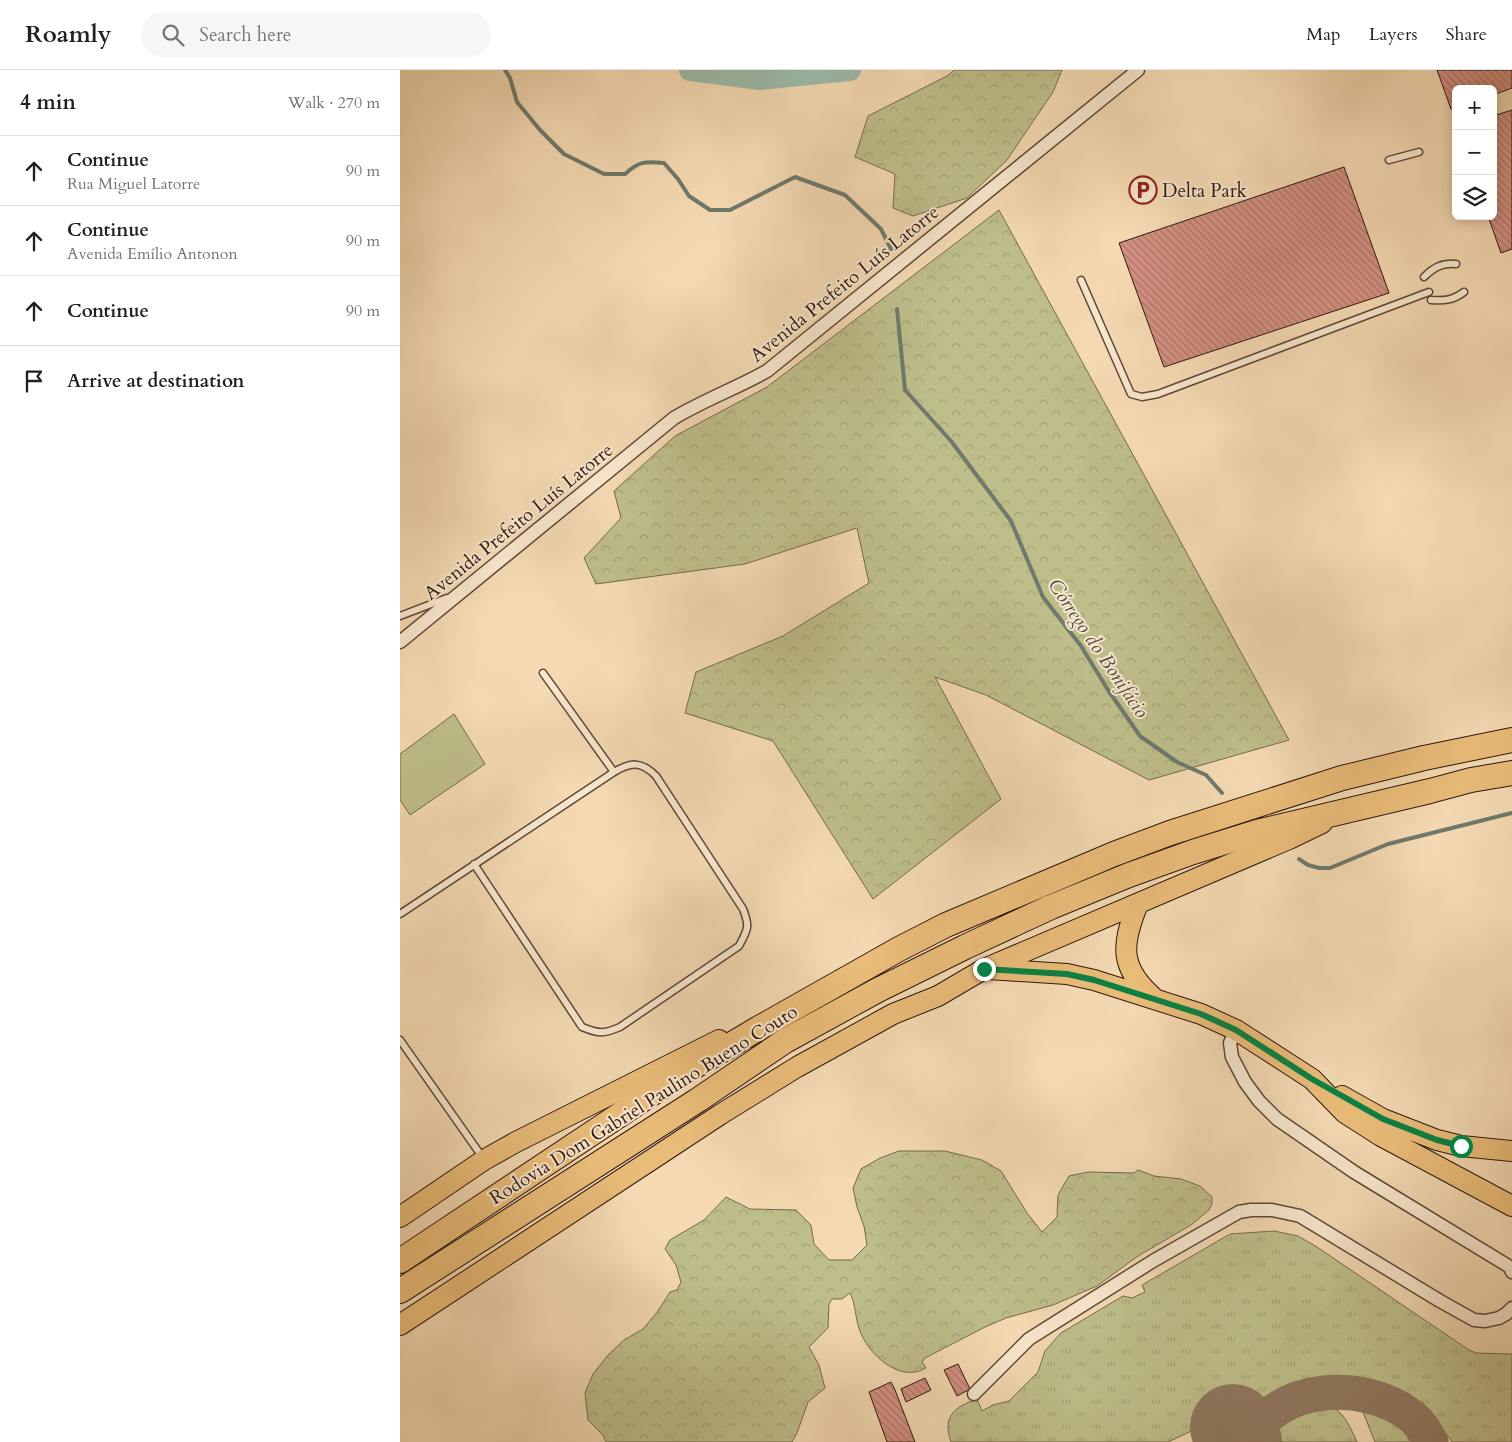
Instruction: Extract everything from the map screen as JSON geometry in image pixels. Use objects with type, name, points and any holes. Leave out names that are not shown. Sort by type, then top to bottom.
[{"type":"highway","points":[[1170,833],[1334,771],[1424,747],[1512,728]]},
{"type":"highway","name":"Rodovia Dom Gabriel Paulino Bueno Couto","points":[[400,1261],[639,1102],[759,1028],[899,949],[946,925],[1114,854],[1170,833],[1342,778],[1424,758],[1512,740]]},
{"type":"highway","name":"Rodovia Dom Gabriel Paulino Bueno Couto","points":[[400,1291],[698,1100],[785,1041],[878,990],[982,939],[1129,875],[1193,852],[1258,832],[1471,780],[1512,772]]},
{"type":"main road","points":[[402,1324],[796,1067],[893,1014],[938,996],[984,969],[1289,839],[1347,811]]},
{"type":"main road","points":[[1138,904],[1130,923],[1125,949],[1132,972],[1141,987],[1155,999]]},
{"type":"main road","points":[[984,969],[1067,974],[1094,980],[1201,1014],[1236,1030],[1312,1079],[1383,1119],[1437,1140],[1461,1146],[1512,1151]]},
{"type":"main road","points":[[400,1217],[484,1160],[605,1096],[836,984]]},
{"type":"main road","points":[[1312,1079],[1345,1113],[1381,1136],[1512,1206]]},
{"type":"street","name":"Avenida Prefeito Luís Latorre","points":[[400,642],[674,418],[696,405],[743,385],[767,371],[1138,70]]},
{"type":"street","points":[[1236,1030],[1230,1043],[1232,1057],[1245,1082],[1259,1101],[1277,1118],[1354,1172],[1510,1267],[1512,1272]]},
{"type":"street","points":[[974,1394],[1029,1339],[1161,1256],[1239,1212],[1251,1210],[1272,1210],[1300,1216],[1474,1320],[1485,1321],[1499,1318],[1512,1308]]},
{"type":"lane","points":[[1389,160],[1419,152]]},
{"type":"lane","points":[[1424,277],[1432,268],[1445,263],[1456,264]]},
{"type":"lane","points":[[1081,280],[1131,394],[1142,397],[1158,394],[1429,292]]},
{"type":"lane","points":[[1432,300],[1444,301],[1455,298],[1464,292]]},
{"type":"lane","points":[[400,616],[460,594]]},
{"type":"lane","points":[[542,673],[614,772]]},
{"type":"lane","points":[[400,914],[474,864],[614,772],[624,766],[635,764],[647,768],[656,776],[743,908],[748,923],[740,946],[620,1026],[606,1033],[594,1032],[582,1027],[474,864]]},
{"type":"lane","points":[[400,1040],[484,1160]]},
{"type":"green space","points":[[954,70],[1062,70],[1053,92],[1007,160],[967,198],[913,216],[893,208],[895,174],[855,157],[868,116],[949,75]]},
{"type":"green space","points":[[999,210],[1289,740],[1149,780],[986,695],[935,677],[1001,799],[873,899],[773,741],[685,713],[696,672],[783,636],[869,583],[857,528],[745,564],[596,584],[584,558],[621,518],[614,491],[675,436],[767,387]]},
{"type":"green space","points":[[454,714],[485,764],[410,815],[400,800],[400,754]]},
{"type":"green space","points":[[899,1151],[945,1151],[982,1160],[1001,1171],[1027,1213],[1042,1232],[1057,1217],[1058,1195],[1069,1176],[1088,1172],[1134,1173],[1138,1170],[1154,1176],[1181,1179],[1200,1186],[1212,1197],[1212,1204],[1209,1210],[1191,1225],[1138,1256],[1097,1286],[1053,1305],[1006,1318],[985,1327],[925,1358],[922,1362],[926,1368],[918,1372],[898,1370],[889,1366],[874,1354],[863,1339],[850,1293],[842,1299],[832,1299],[829,1304],[828,1328],[809,1347],[819,1365],[825,1388],[808,1402],[792,1442],[606,1442],[603,1435],[588,1420],[585,1393],[593,1374],[608,1355],[624,1340],[643,1329],[658,1311],[670,1292],[677,1290],[681,1282],[676,1265],[665,1249],[670,1240],[704,1220],[726,1197],[750,1209],[796,1210],[811,1225],[814,1244],[829,1260],[852,1260],[867,1245],[864,1226],[853,1188],[861,1169],[880,1158]]},
{"type":"green space","points":[[1274,1231],[1298,1236],[1317,1247],[1469,1350],[1476,1353],[1512,1354],[1512,1442],[1452,1442],[1420,1409],[1396,1394],[1374,1387],[1349,1383],[1316,1384],[1298,1388],[1202,1426],[1168,1442],[951,1442],[948,1426],[952,1414],[956,1410],[977,1399],[982,1411],[993,1405],[1009,1401],[1038,1372],[1045,1351],[1061,1333],[1123,1296],[1132,1298],[1145,1292],[1142,1285],[1230,1234]]},
{"type":"green space","points":[[1324,1405],[1331,1407],[1341,1414],[1357,1442],[1276,1442],[1277,1433],[1281,1426],[1292,1414]]},
{"type":"green space","points":[[1364,1408],[1382,1412],[1402,1421],[1412,1430],[1420,1442],[1375,1442],[1363,1412]]},
{"type":"building","points":[[1437,70],[1512,70],[1512,88],[1497,94],[1497,85],[1452,85],[1451,109]]},
{"type":"building","points":[[1512,110],[1512,249],[1501,253],[1489,220],[1497,220],[1497,115]]},
{"type":"building","points":[[1344,167],[1389,293],[1164,367],[1119,243]]},
{"type":"building","points":[[958,1364],[970,1389],[957,1396],[944,1370]]},
{"type":"building","points":[[925,1378],[931,1390],[906,1402],[901,1389]]},
{"type":"building","points":[[891,1382],[915,1442],[887,1442],[869,1392]]},
{"type":"waterway","name":"Córrego do Bonifácio","points":[[505,70],[510,78],[517,102],[540,130],[564,154],[604,174],[625,174],[639,164],[664,163],[689,196],[710,210],[730,210],[795,177],[845,195],[881,229],[891,249]]},
{"type":"waterway","points":[[690,70],[760,79],[850,70]]},
{"type":"waterway","name":"Córrego do Bonifácio","points":[[897,309],[905,390],[951,441],[1011,521],[1043,597],[1081,646],[1108,690],[1140,736],[1177,762],[1206,775],[1222,793]]},
{"type":"waterway","name":"Córrego do Bonifácio","points":[[1299,859],[1308,865],[1330,868],[1388,844],[1512,813]]},
{"type":"taxiway","points":[[1250,1442],[1262,1422],[1279,1408],[1299,1398],[1322,1393],[1346,1393],[1369,1396],[1391,1404],[1417,1421],[1431,1442]]},
{"type":"runway","points":[[1233,1427],[1239,1442]]},
{"type":"place","name":"Delta Park","points":[[1143,190]]},
{"type":"route","points":[[984,969],[1067,974],[1094,980],[1201,1014],[1236,1030],[1312,1079],[1383,1119],[1437,1140],[1461,1146]]}]
